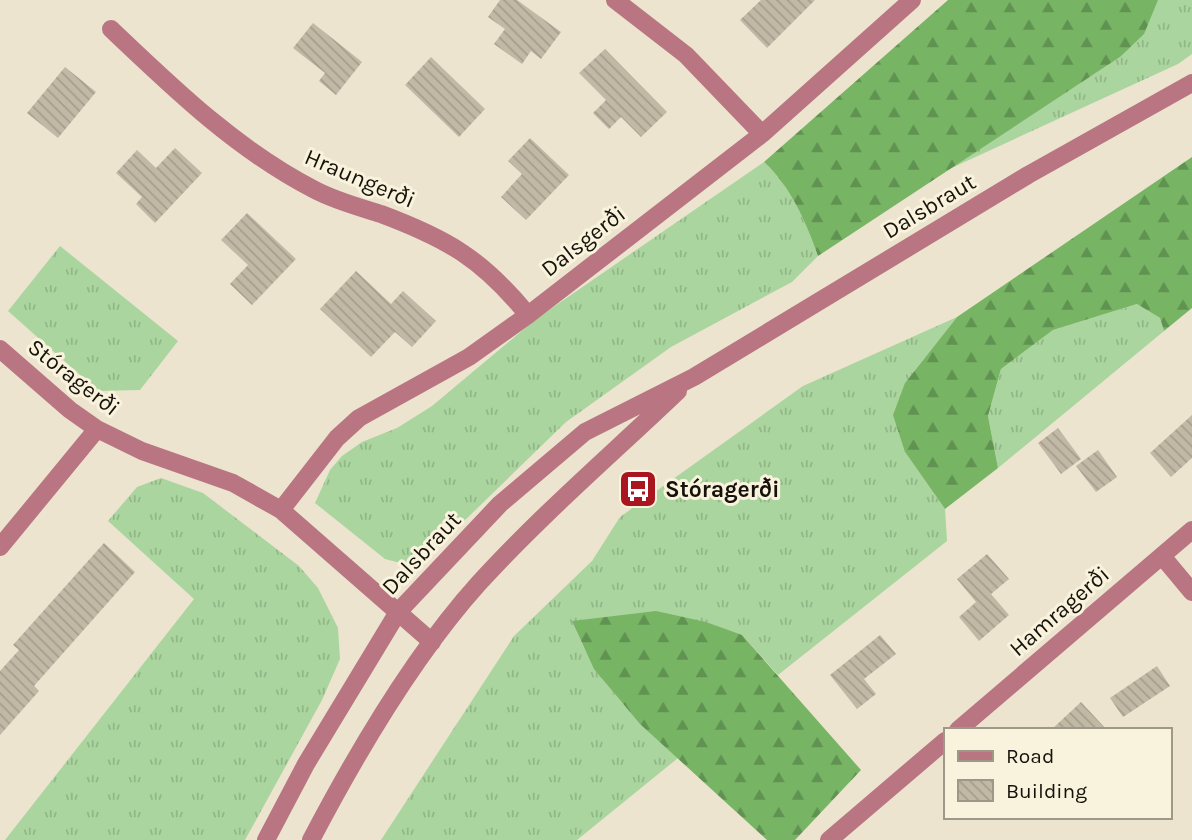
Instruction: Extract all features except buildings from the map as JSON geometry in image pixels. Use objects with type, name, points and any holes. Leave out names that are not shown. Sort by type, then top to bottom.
[{"type":"street","points":[[615,0],[686,55],[762,134]]},
{"type":"street","name":"Dalsgerði","points":[[281,510],[337,438],[359,418],[469,357],[527,315],[762,134],[912,0]]},
{"type":"street","name":"Hraungerði","points":[[111,29],[187,102],[257,156],[317,191],[452,244],[485,267],[527,315]]},
{"type":"street","name":"Dalsbraut","points":[[266,840],[306,764],[398,612],[500,505],[585,432],[694,377],[1028,175],[1192,83]]},
{"type":"street","name":"Stóragerði","points":[[0,349],[97,429],[142,451],[233,483],[281,510],[432,642]]},
{"type":"street","name":"Dalsbraut","points":[[311,840],[340,783],[432,642],[479,583],[694,377]]},
{"type":"street","points":[[0,547],[97,429]]},
{"type":"street","name":"Hamragerði","points":[[960,728],[1192,530]]},
{"type":"street","points":[[1162,556],[1192,592]]},
{"type":"street","points":[[829,840],[944,742]]},
{"type":"green space","points":[[948,0],[1158,0],[1144,34],[1120,57],[818,256],[797,206],[782,182],[764,162]]},
{"type":"green space","points":[[1158,0],[1192,0],[1192,54],[1178,64],[947,170],[1120,57]]},
{"type":"green space","points":[[1192,157],[1192,308],[1164,331],[1160,318],[1137,304],[1053,330],[1001,369],[988,416],[998,468],[945,509],[905,452],[893,415],[905,383],[957,317]]},
{"type":"green space","points":[[764,162],[782,182],[797,206],[818,256],[792,282],[671,347],[566,422],[426,558],[408,565],[385,559],[315,503],[330,470],[342,456],[362,442],[397,428],[432,406],[536,319]]},
{"type":"green space","points":[[60,246],[178,341],[140,390],[98,391],[8,311]]},
{"type":"green space","points":[[1137,304],[1160,318],[1164,331],[998,468],[988,416],[1001,369],[1053,330]]},
{"type":"green space","points":[[957,317],[905,383],[905,452],[945,509],[947,541],[778,675],[742,635],[573,621],[591,660],[616,696],[678,758],[577,840],[381,840],[514,636],[592,561],[620,517],[803,386]]},
{"type":"green space","points":[[161,478],[203,493],[299,566],[318,588],[338,628],[340,659],[322,700],[245,840],[5,840],[194,599],[108,521],[137,487]]},
{"type":"green space","points":[[656,611],[706,622],[742,635],[861,770],[795,840],[767,840],[640,724],[594,669],[572,621]]},
{"type":"place","name":"Stóragerði","points":[[638,489]]}]
